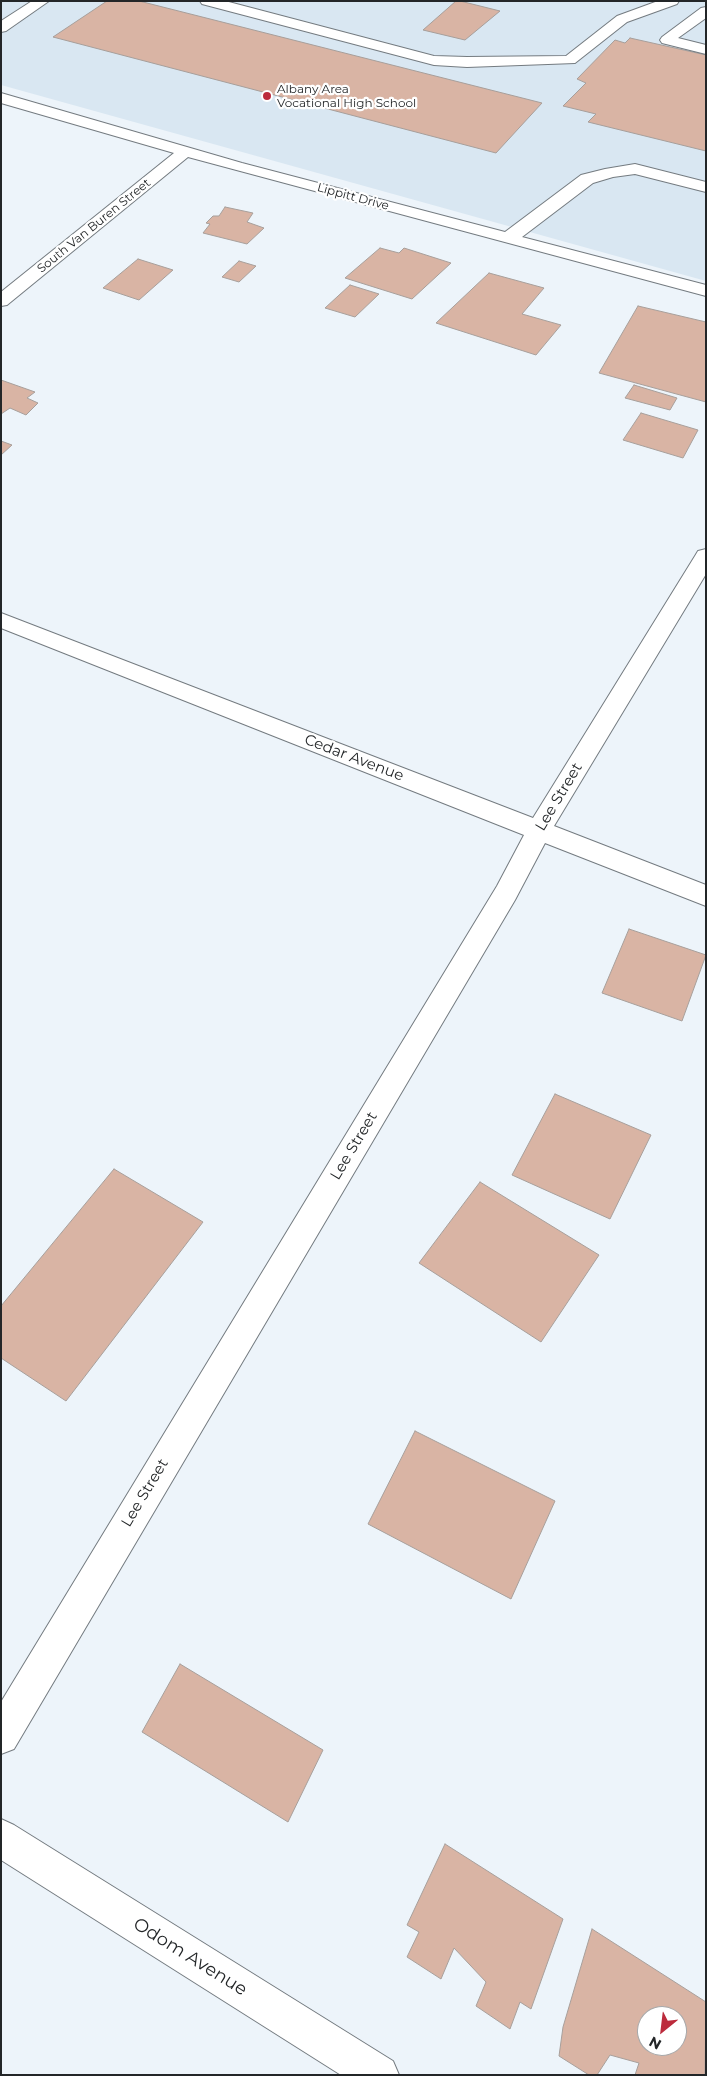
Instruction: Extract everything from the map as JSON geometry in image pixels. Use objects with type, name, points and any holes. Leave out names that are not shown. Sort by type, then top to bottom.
[{"type":"street","points":[[1,28],[42,1]]},
{"type":"street","points":[[207,1],[434,60],[467,62],[570,60],[622,19],[672,1]]},
{"type":"street","points":[[706,11],[667,40],[706,50]]},
{"type":"street","name":"Lippitt Drive","points":[[1,98],[186,151],[706,291]]},
{"type":"street","name":"South Van Buren Street","points":[[1,301],[186,151]]},
{"type":"street","points":[[510,238],[587,179],[611,172],[635,169],[706,187]]},
{"type":"street","name":"Lee Street","points":[[1,1736],[506,893],[539,830],[706,556]]},
{"type":"street","name":"Cedar Avenue","points":[[1,620],[706,896]]},
{"type":"street","name":"Odom Avenue","points":[[1,1838],[379,2075]]},
{"type":"shaded area","points":[[1,1],[706,1],[706,281],[1,85]]},
{"type":"building","points":[[107,1],[139,1],[542,103],[496,153],[53,37]]},
{"type":"building","points":[[456,1],[500,11],[465,40],[423,30]]},
{"type":"building","points":[[630,38],[706,55],[706,151],[588,122],[596,114],[563,106],[586,83],[577,79],[615,40],[625,43]]},
{"type":"building","points":[[225,207],[253,213],[247,222],[264,228],[247,244],[203,233],[210,224],[206,223],[213,216],[219,216]]},
{"type":"building","points":[[380,248],[399,253],[404,248],[451,263],[412,299],[345,278]]},
{"type":"building","points":[[138,259],[173,270],[139,300],[103,288]]},
{"type":"building","points":[[239,261],[256,266],[239,282],[222,277]]},
{"type":"building","points":[[489,273],[544,288],[522,314],[561,325],[536,355],[436,323]]},
{"type":"building","points":[[350,285],[379,294],[355,317],[325,308]]},
{"type":"building","points":[[638,306],[706,322],[706,402],[599,373]]},
{"type":"building","points":[[1,380],[35,392],[27,398],[38,403],[26,415],[10,408],[1,414]]},
{"type":"building","points":[[634,385],[677,398],[670,410],[625,398]]},
{"type":"building","points":[[641,413],[698,430],[683,458],[623,440]]},
{"type":"building","points":[[1,441],[12,445],[1,455]]},
{"type":"building","points":[[629,929],[706,955],[682,1021],[602,993]]},
{"type":"building","points":[[555,1094],[651,1135],[610,1219],[512,1175]]},
{"type":"building","points":[[114,1169],[203,1222],[66,1401],[1,1358],[1,1306]]},
{"type":"building","points":[[480,1182],[599,1255],[541,1342],[419,1263]]},
{"type":"building","points":[[415,1431],[555,1501],[511,1599],[368,1524]]},
{"type":"building","points":[[180,1664],[323,1750],[288,1822],[142,1732]]},
{"type":"building","points":[[445,1844],[563,1919],[531,2009],[520,2002],[510,2029],[476,2006],[486,1982],[454,1948],[441,1979],[407,1957],[419,1932],[407,1925]]},
{"type":"building","points":[[592,1929],[706,2002],[705,2075],[635,2075],[639,2063],[610,2055],[597,2075],[589,2075],[559,2056],[563,2027]]},
{"type":"place","name":"Albany Area Vocational High School","points":[[267,96]]}]
